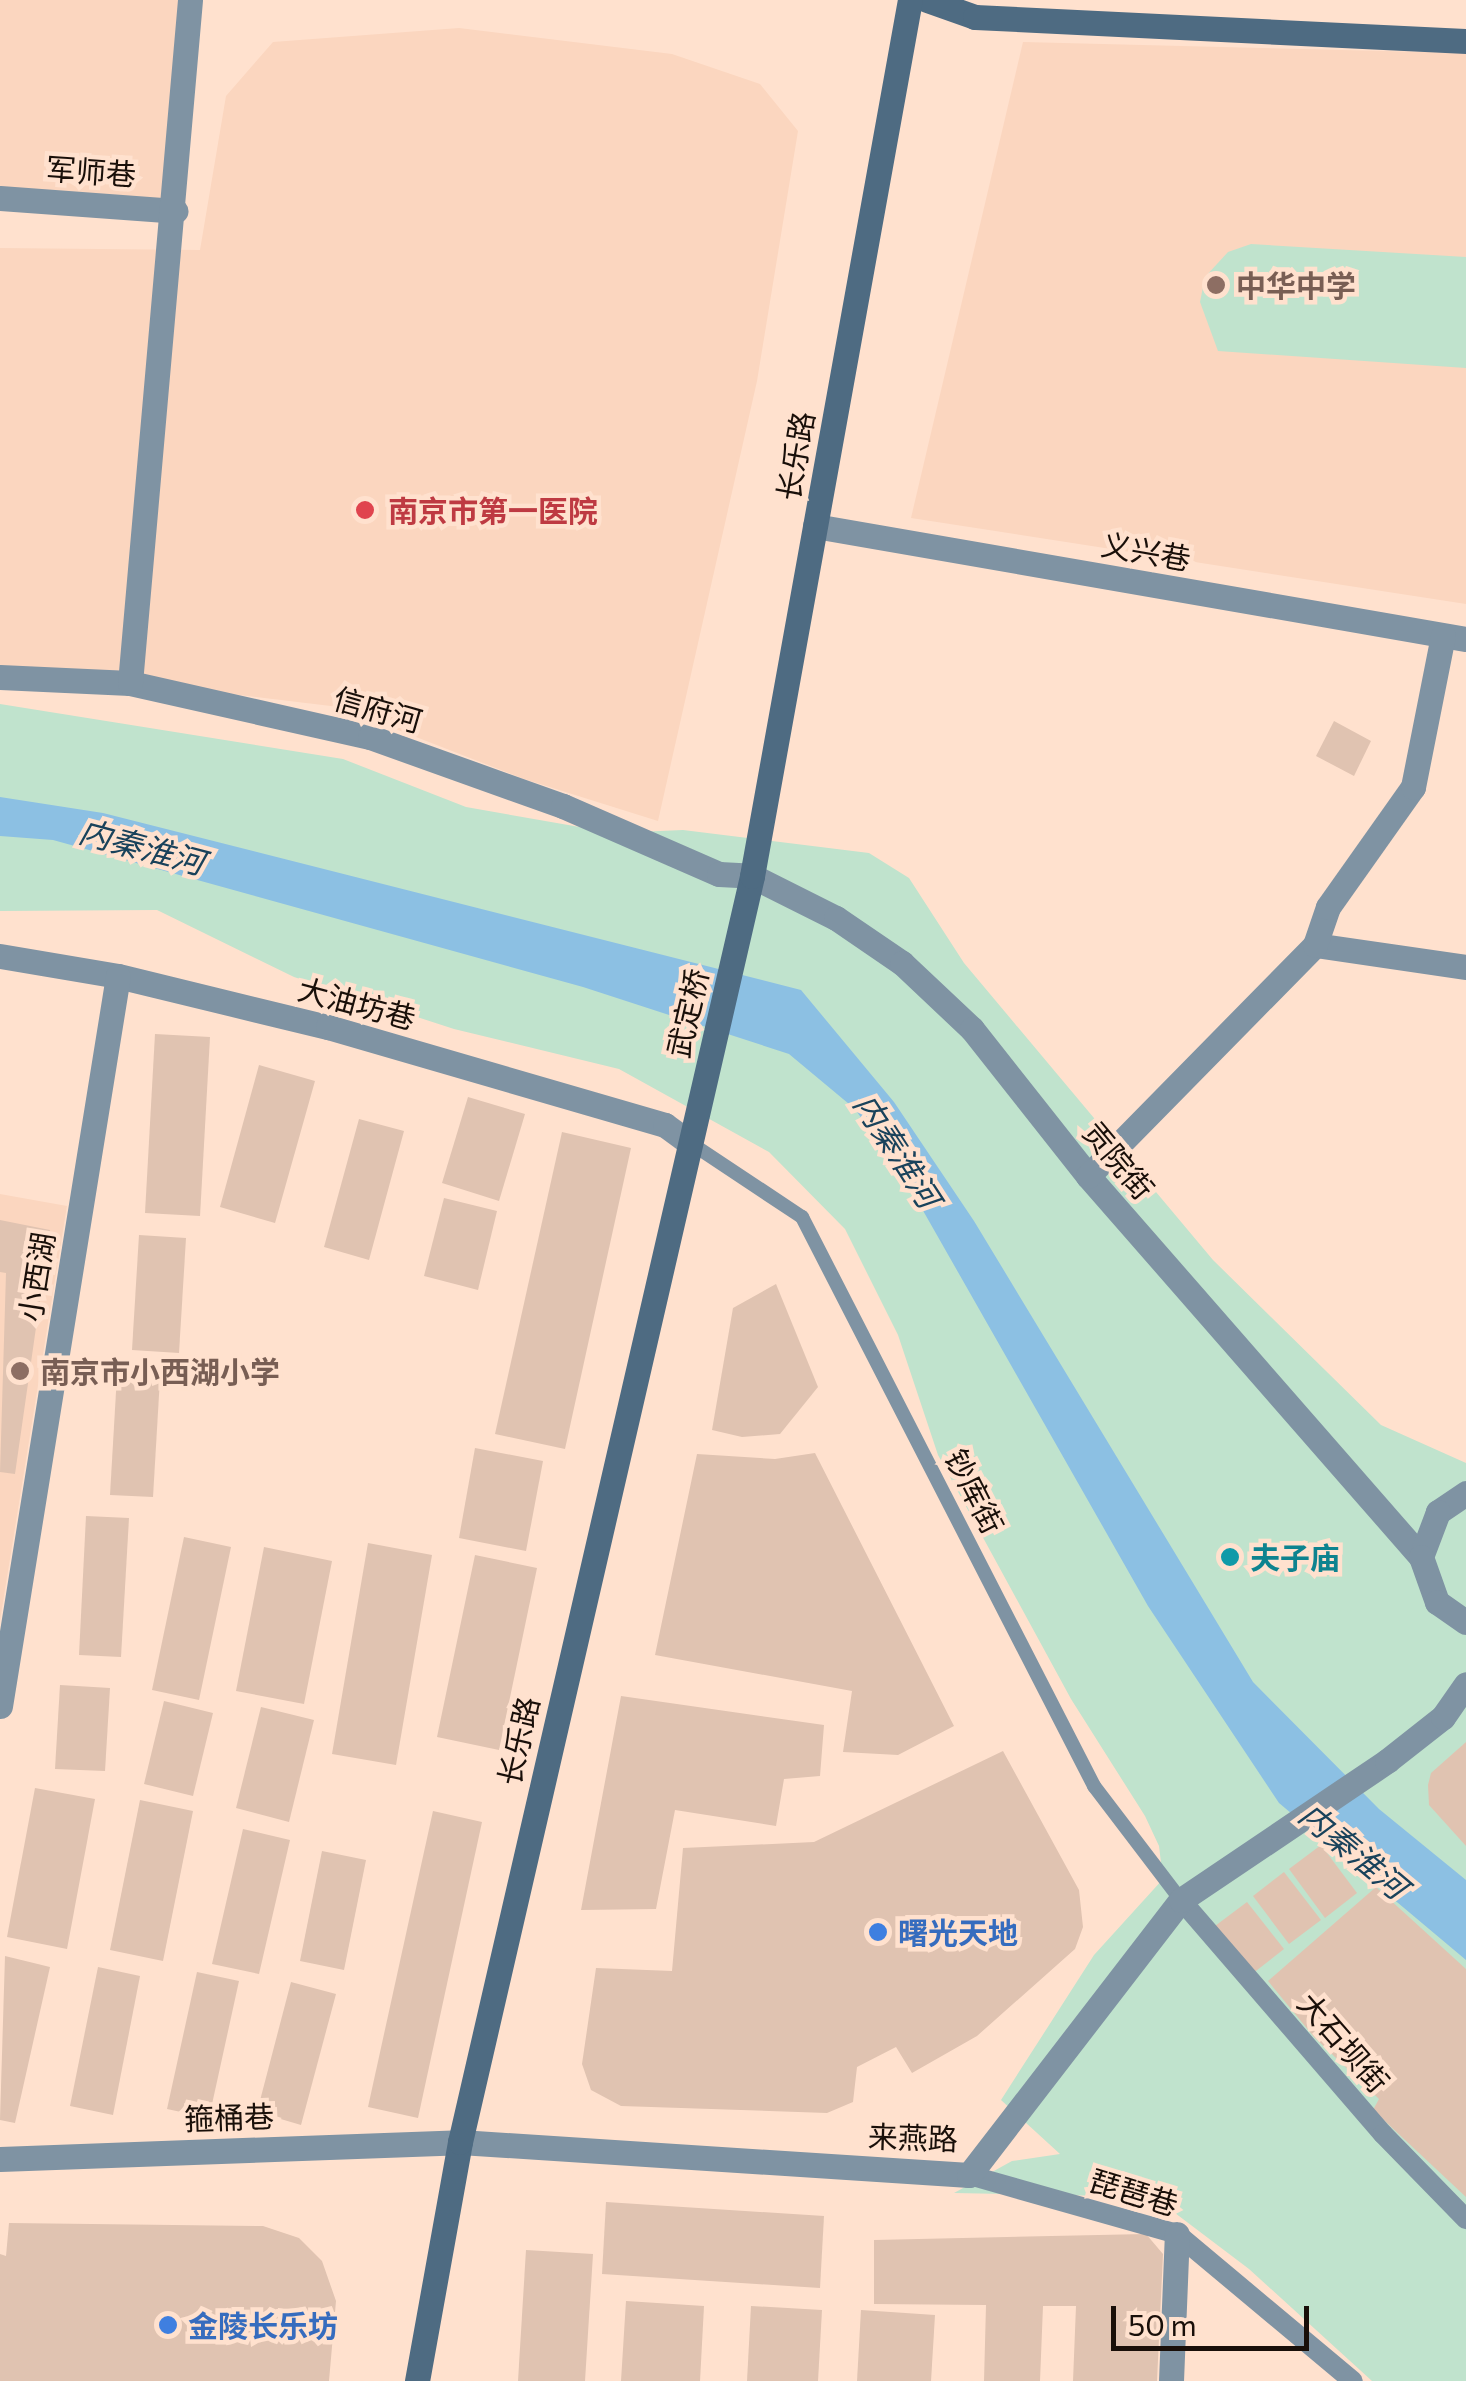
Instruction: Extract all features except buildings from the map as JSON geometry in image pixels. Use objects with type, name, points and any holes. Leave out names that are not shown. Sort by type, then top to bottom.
[{"type":"main road","name":"长乐路","points":[[742,923],[910,0]]},
{"type":"main road","points":[[928,0],[975,17],[1466,41]]},
{"type":"main road","name":"武定桥","points":[[692,1130],[742,923]]},
{"type":"main road","name":"长乐路","points":[[417,2381],[460,2142],[692,1130]]},
{"type":"street","points":[[130,683],[176,210],[190,0]]},
{"type":"street","name":"军师巷","points":[[0,198],[176,210]]},
{"type":"street","name":"义兴巷","points":[[815,526],[1454,638]]},
{"type":"street","points":[[1088,1176],[1315,945],[1328,907],[1412,787],[1454,638]]},
{"type":"street","name":"信府河","points":[[0,677],[130,683],[370,737],[563,806],[719,874]]},
{"type":"street","name":"贡院街","points":[[719,874],[752,876],[836,918],[902,963],[972,1029],[1088,1176],[1421,1557]]},
{"type":"street","points":[[1315,945],[1466,967]]},
{"type":"street","name":"大油坊巷","points":[[0,956],[118,976],[366,1038],[692,1130]]},
{"type":"street","name":"小西湖","points":[[0,1706],[118,976]]},
{"type":"street","points":[[1466,1493],[1438,1512],[1421,1557],[1437,1602],[1466,1622]]},
{"type":"street","points":[[1443,1717],[1466,1684]]},
{"type":"street","name":"来燕路","points":[[460,2142],[968,2175],[1181,1900],[1387,1760],[1443,1717]]},
{"type":"street","name":"大石坝街","points":[[1181,1900],[1383,2134],[1466,2218]]},
{"type":"street","name":"箍桶巷","points":[[0,2159],[460,2142]]},
{"type":"street","name":"琵琶巷","points":[[968,2175],[1177,2234],[1354,2381]]},
{"type":"street","points":[[1171,2381],[1177,2234]]},
{"type":"lane","name":"钞库街","points":[[692,1130],[802,1218],[1094,1786],[1181,1900]]},
{"type":"lane","points":[[1443,1717],[1466,1702]]},
{"type":"shaded area","points":[[0,0],[190,0],[176,211],[0,198]]},
{"type":"shaded area","name":"南京市第一医院","points":[[459,28],[672,54],[760,84],[798,131],[757,381],[658,821],[524,779],[339,707],[0,666],[0,248],[200,250],[226,96],[273,42]]},
{"type":"shaded area","name":"中华中学","points":[[1023,42],[1466,53],[1466,604],[911,518]]},
{"type":"shaded area","name":"南京市小西湖小学","points":[[0,1194],[67,1206],[0,1621]]},
{"type":"green space","points":[[1251,244],[1466,257],[1466,368],[1218,351],[1200,302],[1205,277],[1228,252]]},
{"type":"green space","name":"夫子庙","points":[[0,704],[343,759],[466,807],[614,833],[683,830],[869,853],[909,878],[964,963],[1213,1260],[1381,1425],[1466,1463],[1466,2381],[1372,2381],[1249,2269],[1175,2213],[1110,2196],[954,2193],[1012,2161],[1060,2154],[1001,2100],[1094,1955],[1163,1879],[1159,1846],[1145,1816],[1071,1699],[938,1455],[898,1335],[845,1229],[769,1152],[619,1069],[454,1029],[294,977],[157,910],[0,911]]},
{"type":"water","name":"内秦淮河","points":[[0,797],[103,813],[801,990],[894,1102],[974,1221],[1253,1682],[1379,1809],[1466,1880],[1466,1960],[1279,1803],[1148,1606],[909,1186],[855,1109],[789,1054],[583,987],[53,840],[0,836]]},
{"type":"place","name":"中华中学","points":[[1216,285]]},
{"type":"place","name":"南京市第一医院","points":[[365,510]]},
{"type":"place","name":"南京市小西湖小学","points":[[20,1371]]},
{"type":"place","name":"夫子庙","points":[[1230,1557]]},
{"type":"place","name":"曙光天地","points":[[878,1932]]},
{"type":"place","name":"金陵长乐坊","points":[[168,2325]]}]
